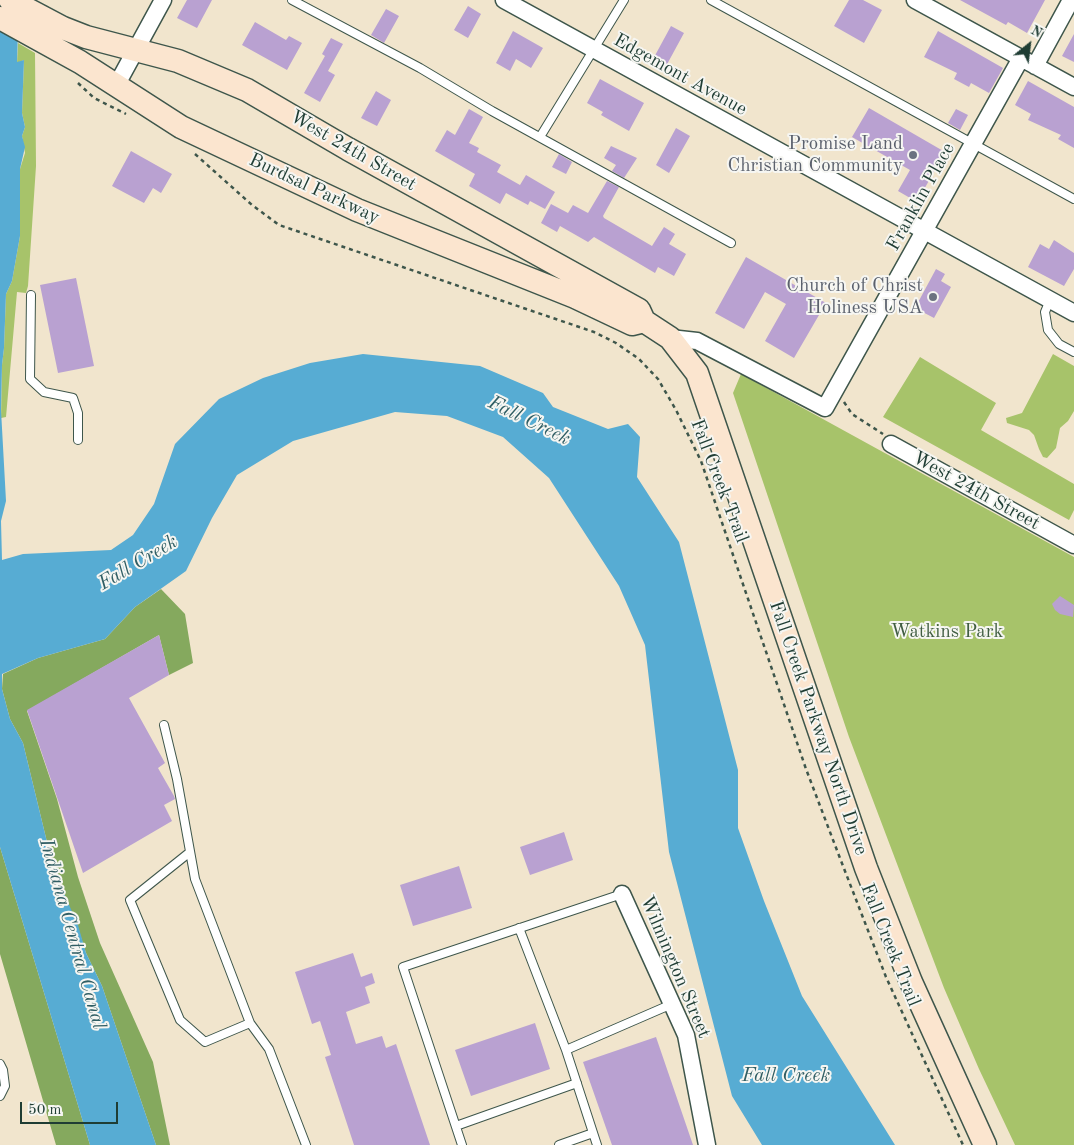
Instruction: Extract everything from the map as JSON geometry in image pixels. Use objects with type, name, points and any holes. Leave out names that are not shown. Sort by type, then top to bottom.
[{"type":"street","name":"West 24th Street","points":[[10,0],[41,17],[86,37],[201,69],[247,90],[639,310],[644,321]]},
{"type":"street","points":[[116,86],[164,0]]},
{"type":"street","name":"Edgemont Avenue","points":[[504,0],[1074,313]]},
{"type":"street","points":[[916,0],[1074,87]]},
{"type":"street","name":"Franklin Place","points":[[670,338],[698,341],[825,408],[973,144],[1070,0]]},
{"type":"street","name":"Burdsal Parkway","points":[[0,18],[116,86],[181,127],[357,210],[575,297],[632,324],[644,321]]},
{"type":"street","name":"Fall Creek Parkway North Drive","points":[[644,321],[670,338],[697,373],[866,868],[911,982],[985,1145]]},
{"type":"street","name":"West 24th Street","points":[[891,444],[1067,542]]},
{"type":"street","name":"Wilmington Street","points":[[622,894],[686,1035],[707,1145]]},
{"type":"lane","points":[[292,0],[420,68],[731,243]]},
{"type":"lane","points":[[540,137],[592,49],[624,0]]},
{"type":"lane","points":[[711,0],[1074,199]]},
{"type":"lane","points":[[31,295],[30,379],[44,392],[72,398],[78,413],[78,440]]},
{"type":"lane","points":[[1050,300],[1045,312],[1048,330],[1060,344],[1074,352]]},
{"type":"lane","points":[[164,725],[177,779],[195,879],[250,1023],[268,1049],[306,1145]]},
{"type":"lane","points":[[190,852],[130,900],[180,1020],[205,1042],[250,1023]]},
{"type":"lane","points":[[462,1145],[403,967],[622,894]]},
{"type":"lane","points":[[519,928],[566,1050],[597,1145]]},
{"type":"lane","points":[[566,1050],[672,1004]]},
{"type":"lane","points":[[0,1064],[4,1070],[5,1086],[0,1096]]},
{"type":"lane","points":[[456,1126],[577,1083]]},
{"type":"lane","points":[[559,1145],[593,1132]]},
{"type":"path","name":"Fall Creek Trail","points":[[194,153],[252,205],[279,225],[594,332],[616,343],[639,359],[658,379],[676,410],[701,462],[806,769],[886,977],[963,1145]]},
{"type":"path","points":[[837,386],[845,390],[844,402],[852,414],[874,426],[892,441],[891,444]]},
{"type":"green space","points":[[18,43],[35,53],[36,166],[28,286],[26,293],[17,292],[6,417],[1,418],[6,294],[12,281],[20,236],[20,169],[25,153],[22,136],[25,127],[22,113],[24,60],[17,63]]},
{"type":"green space","points":[[1053,354],[1074,366],[1074,411],[1068,421],[1060,428],[1056,448],[1047,458],[1043,457],[1034,435],[1029,430],[1007,423],[1006,418],[1022,413]]},
{"type":"green space","points":[[920,357],[996,403],[981,430],[1074,484],[1074,510],[1069,520],[883,417]]},
{"type":"green space","name":"Watkins Park","points":[[741,374],[1074,557],[1074,1145],[1015,1145],[944,988],[849,737],[733,393]]},
{"type":"green space","points":[[161,589],[185,614],[193,663],[169,675],[159,635],[27,711],[57,799],[78,877],[100,943],[153,1062],[170,1145],[156,1145],[102,986],[86,953],[77,925],[54,871],[23,743],[10,719],[2,689],[3,674],[38,658],[105,639],[135,607]]},
{"type":"green space","points":[[0,847],[90,1145],[56,1145],[0,954]]},
{"type":"water","name":"Fall Creek","points":[[0,0],[19,0],[17,62],[24,60],[22,113],[25,127],[22,136],[25,147],[20,169],[20,236],[12,281],[6,294],[2,365],[1,410],[6,501],[1,521],[2,560],[23,554],[111,550],[133,535],[154,504],[175,444],[219,399],[263,378],[310,363],[363,354],[480,366],[543,393],[553,407],[608,429],[628,424],[640,437],[637,477],[679,542],[738,770],[738,828],[764,901],[802,996],[895,1145],[762,1145],[732,1096],[669,852],[645,645],[619,586],[549,478],[503,437],[447,416],[395,412],[293,441],[237,475],[212,518],[186,571],[135,607],[105,639],[38,658],[2,674],[2,689],[10,719],[23,743],[54,871],[78,925],[86,953],[102,986],[156,1145],[90,1145],[0,847]]},
{"type":"building","points":[[187,0],[212,0],[197,28],[177,18]]},
{"type":"building","points":[[849,0],[863,0],[882,10],[864,43],[834,26]]},
{"type":"building","points":[[960,0],[1045,0],[1027,33],[1008,22],[1006,25]]},
{"type":"building","points":[[468,6],[481,14],[468,38],[454,30]]},
{"type":"building","points":[[386,9],[399,16],[384,43],[371,35]]},
{"type":"building","points":[[255,22],[286,40],[289,36],[302,43],[287,70],[242,45]]},
{"type":"building","points":[[671,26],[684,33],[665,68],[652,61]]},
{"type":"building","points":[[513,31],[543,48],[531,68],[516,59],[510,71],[496,63]]},
{"type":"building","points":[[938,31],[1003,68],[989,93],[971,83],[969,87],[954,79],[957,73],[924,57]]},
{"type":"building","points":[[1074,34],[1074,62],[1062,56]]},
{"type":"building","points":[[331,38],[343,44],[328,71],[335,75],[320,102],[304,93],[325,56],[322,54]]},
{"type":"building","points":[[600,79],[644,103],[629,131],[601,115],[603,112],[587,103]]},
{"type":"building","points":[[1028,81],[1074,107],[1074,148],[1058,139],[1061,135],[1028,120],[1031,114],[1015,105]]},
{"type":"building","points":[[376,91],[391,100],[377,126],[361,118]]},
{"type":"building","name":"Promise Land Christian Community","points":[[869,108],[945,152],[917,202],[898,191],[910,170],[852,137]]},
{"type":"building","points":[[469,109],[483,117],[469,143],[479,148],[477,152],[501,165],[497,172],[520,185],[526,175],[555,192],[545,209],[530,201],[528,205],[506,193],[500,204],[469,186],[475,174],[435,151],[447,130],[455,135]]},
{"type":"building","points":[[956,109],[968,115],[960,130],[948,123]]},
{"type":"building","points":[[676,128],[690,136],[669,173],[656,165]]},
{"type":"building","points":[[611,146],[637,158],[624,178],[612,171],[616,165],[604,158]]},
{"type":"building","points":[[131,151],[172,174],[161,193],[153,188],[144,203],[112,186]]},
{"type":"building","points":[[559,154],[572,162],[566,174],[552,167]]},
{"type":"building","points":[[607,181],[619,187],[603,216],[604,218],[652,246],[664,227],[675,234],[669,244],[686,254],[674,276],[658,267],[655,273],[594,237],[588,242],[560,226],[557,232],[541,223],[551,204],[568,213],[573,205],[588,213]]},
{"type":"building","points":[[1054,240],[1074,253],[1074,269],[1064,286],[1028,267],[1040,244],[1049,249]]},
{"type":"building","points":[[746,257],[826,303],[794,358],[765,341],[786,304],[765,292],[744,329],[715,313]]},
{"type":"building","name":"Church of Christ Holiness USA","points":[[936,269],[945,274],[941,281],[951,287],[934,318],[915,308]]},
{"type":"building","points":[[76,278],[94,366],[58,373],[40,285]]},
{"type":"building","points":[[1060,596],[1074,605],[1073,617],[1060,614],[1055,610],[1052,604]]},
{"type":"building","points":[[159,635],[169,675],[129,698],[165,763],[158,768],[175,799],[164,805],[172,821],[83,873],[27,710]]},
{"type":"building","points":[[564,832],[573,860],[530,875],[520,847]]},
{"type":"building","points":[[459,866],[472,908],[413,926],[400,885]]},
{"type":"building","points":[[353,953],[361,977],[372,973],[375,983],[365,987],[370,1003],[346,1012],[356,1044],[382,1036],[386,1048],[396,1044],[430,1145],[354,1145],[325,1057],[331,1055],[320,1021],[312,1024],[295,972]]},
{"type":"building","points":[[535,1023],[550,1069],[471,1096],[455,1050]]},
{"type":"building","points":[[656,1037],[693,1145],[612,1145],[583,1062]]},
{"type":"place","name":"Promise Land Christian Community","points":[[913,155]]},
{"type":"place","name":"Church of Christ Holiness USA","points":[[933,297]]},
{"type":"water label","name":"Indiana Central Canal","points":[[72,934]]}]
